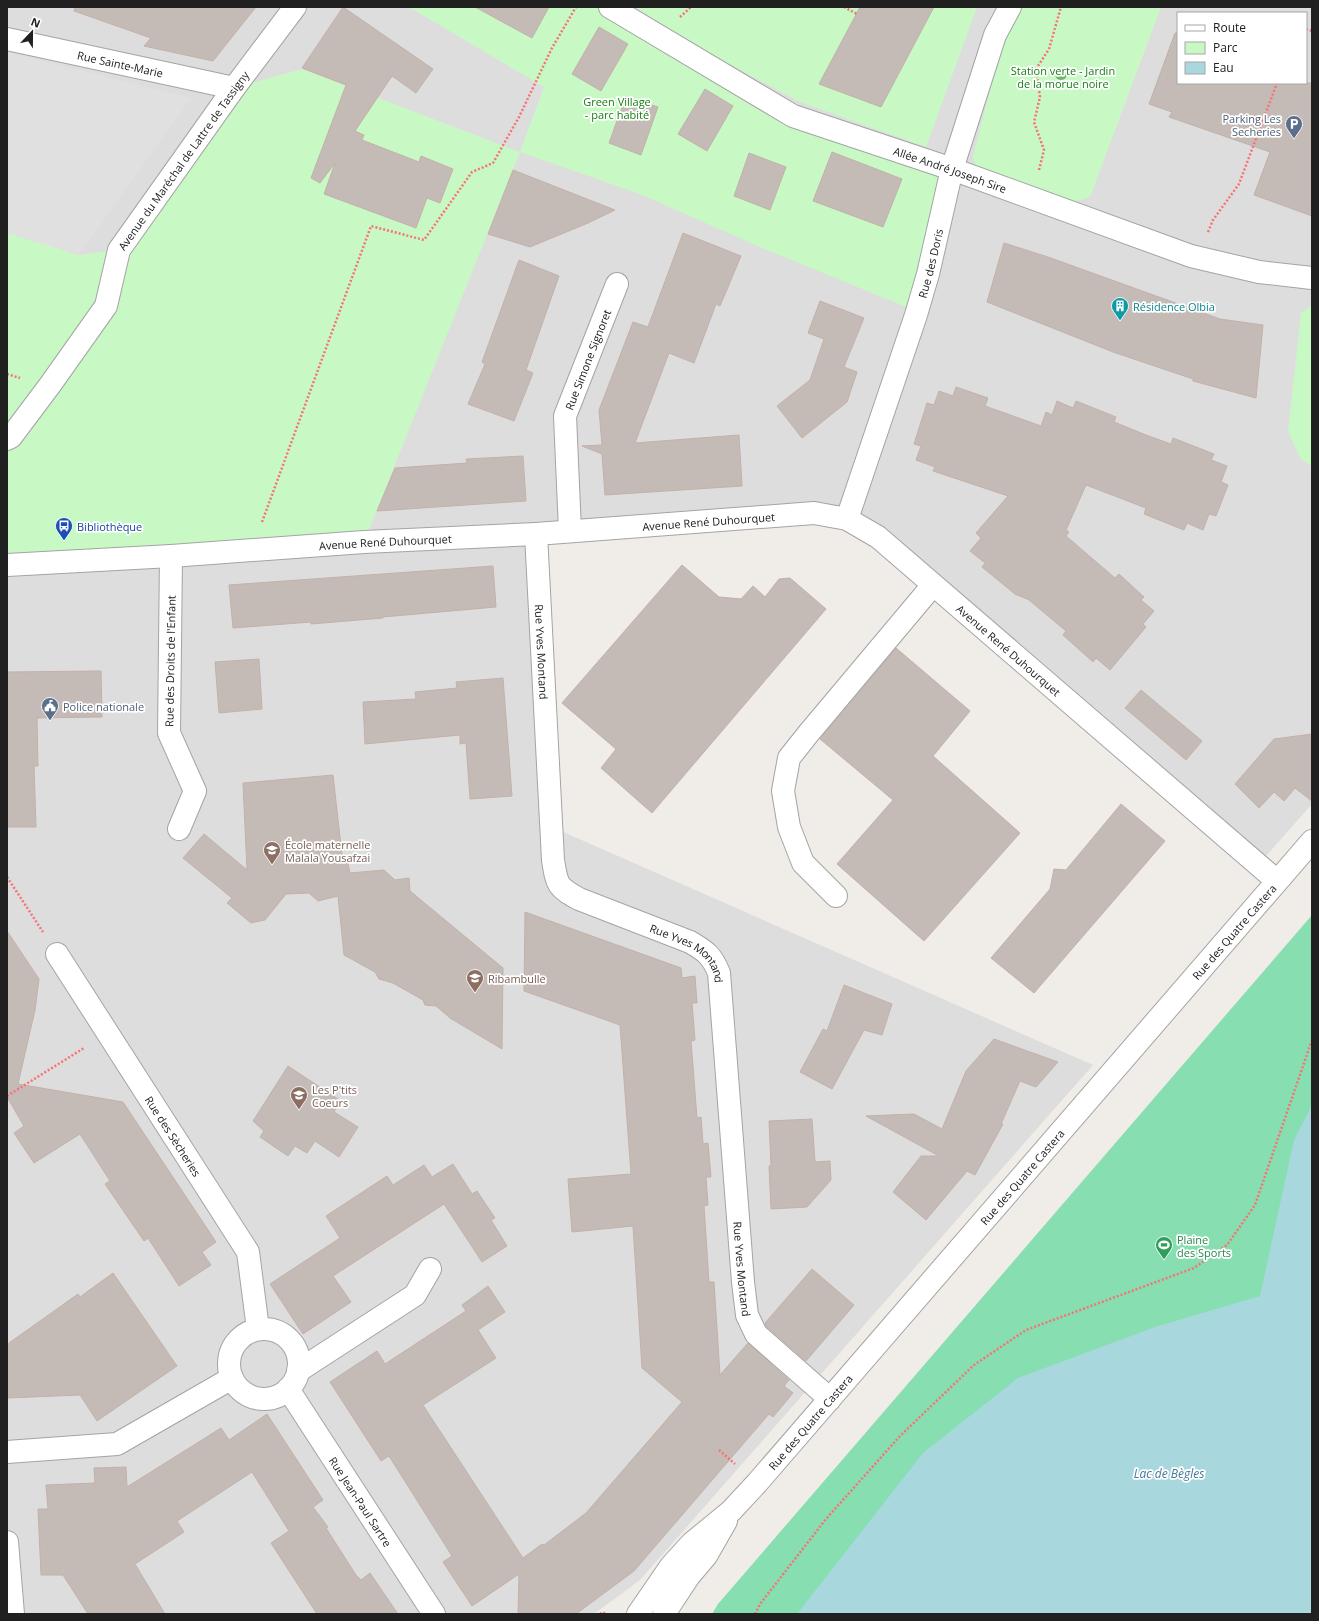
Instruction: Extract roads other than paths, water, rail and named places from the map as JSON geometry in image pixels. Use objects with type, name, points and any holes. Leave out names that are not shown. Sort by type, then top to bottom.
[{"type":"street","name":"Avenue du Maréchal de Lattre de Tassigny","points":[[7,439],[11,437],[50,385],[106,306],[118,250],[234,88],[295,7]]},
{"type":"street","name":"Allée André Joseph Sire","points":[[610,7],[793,116],[952,168],[1198,258],[1259,272],[1312,278]]},
{"type":"street","name":"Rue des Doris","points":[[847,518],[916,314],[928,274],[952,168],[995,35],[1010,7]]},
{"type":"street","name":"Rue Sainte-Marie","points":[[7,39],[234,88]]},
{"type":"street","name":"Rue Simone Signoret","points":[[570,531],[565,416],[617,284]]},
{"type":"street","name":"Avenue René Duhourquet","points":[[7,565],[171,556],[364,542],[536,534],[814,513],[847,518],[878,537],[1277,881]]},
{"type":"street","name":"Rue Yves Montand","points":[[536,534],[553,860],[556,880],[563,891],[579,899],[690,942],[705,950],[714,961],[719,973],[743,1282],[747,1316],[756,1334],[830,1399]]},
{"type":"street","name":"Rue des Droits de l'Enfant","points":[[171,556],[169,733],[195,791],[179,829]]},
{"type":"street","points":[[836,896],[804,863],[789,827],[782,791],[789,758],[933,585]]},
{"type":"street","name":"Rue des Quatre Castera","points":[[638,1614],[671,1566],[692,1543],[731,1511],[830,1399],[1312,841]]},
{"type":"street","name":"Rue des Sècheries","points":[[57,954],[248,1252],[258,1329]]},
{"type":"street","points":[[293,1380],[299,1359],[296,1348],[289,1339],[280,1332],[269,1329],[258,1329],[239,1339],[230,1357],[229,1368],[232,1378],[238,1387],[247,1394],[257,1398],[268,1398],[279,1395],[293,1380],[414,1295],[430,1269]]},
{"type":"street","points":[[7,1452],[117,1444],[232,1378]]},
{"type":"street","name":"Rue Jean-Paul Sartre","points":[[293,1380],[434,1614]]},
{"type":"street","name":"Rue des Quatre Castera","points":[[664,1614],[689,1576],[706,1556],[731,1511]]},
{"type":"street","points":[[7,1542],[13,1614]]},
{"type":"water","name":"Lac de Bègles","points":[[1312,1105],[1312,1614],[797,1614],[923,1453],[1018,1378],[1155,1327],[1260,1296],[1294,1140]]},
{"type":"place","name":"Parking Les Secheries","points":[[1294,139]]},
{"type":"place","name":"Résidence Olbia","points":[[1120,321]]},
{"type":"place","name":"Bibliothèque","points":[[64,541]]},
{"type":"place","name":"Police nationale","points":[[50,721]]},
{"type":"place","name":"École maternelle Malala Yousafzai","points":[[272,865]]},
{"type":"place","name":"Ribambulle","points":[[475,993]]},
{"type":"place","name":"Les P'tits Coeurs","points":[[299,1110]]},
{"type":"place","name":"Plaine des Sports","points":[[1164,1260]]},
{"type":"park label","name":"Station verte - Jardin de la morue noire","points":[[1063,76]]},
{"type":"park label","name":"Green Village - parc habité","points":[[617,107]]}]
